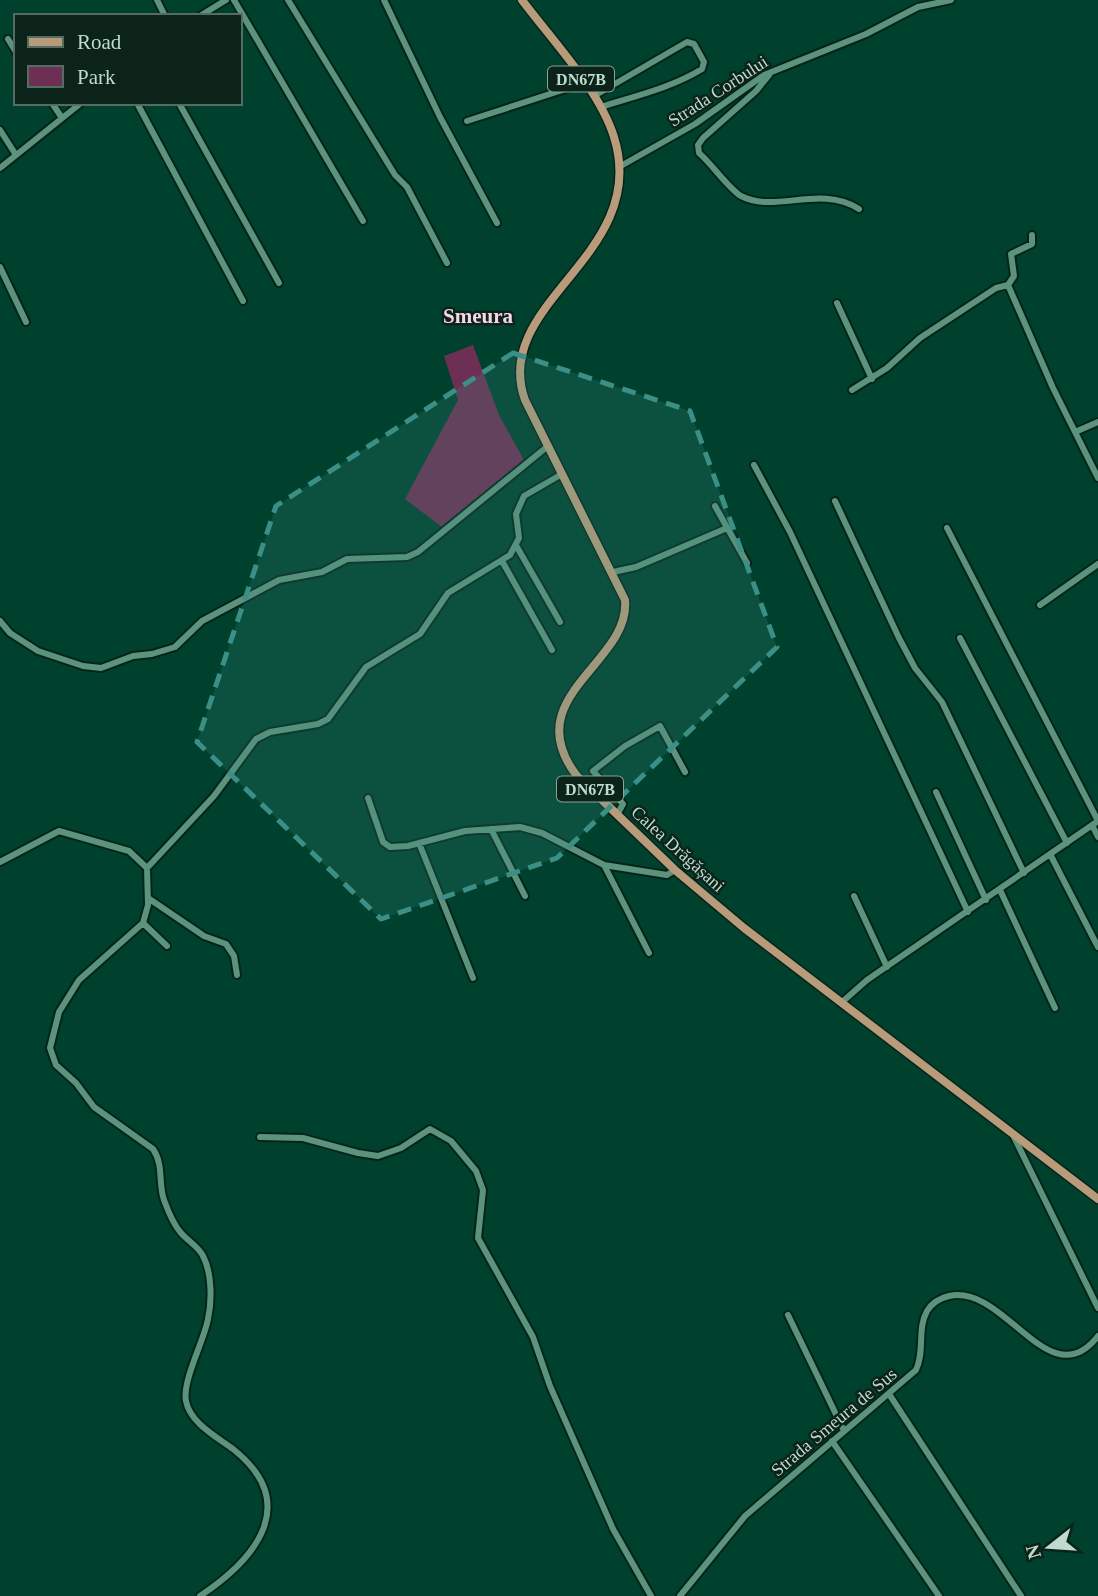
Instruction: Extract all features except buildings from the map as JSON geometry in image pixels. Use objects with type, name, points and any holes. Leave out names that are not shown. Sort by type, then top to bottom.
[{"type":"main road","name":"DN67B","points":[[522,0],[601,107],[614,138],[619,167]]},
{"type":"main road","name":"Calea Drăgășani","points":[[619,167],[609,220],[598,243],[528,332],[520,354],[520,387],[625,600],[624,617],[566,704],[559,724],[559,744],[565,761],[577,776],[674,870],[841,1003],[1098,1199]]},
{"type":"street","points":[[203,14],[226,0]]},
{"type":"street","points":[[234,0],[363,221]]},
{"type":"street","points":[[288,0],[395,175],[407,187],[447,263]]},
{"type":"street","points":[[384,0],[440,117],[497,223]]},
{"type":"street","name":"Strada Corbului","points":[[619,167],[695,124],[772,71],[866,33],[918,7],[951,0]]},
{"type":"street","points":[[8,39],[14,49]]},
{"type":"street","points":[[594,96],[687,42],[694,44],[704,62],[702,69],[694,74],[652,92],[601,107]]},
{"type":"street","points":[[772,71],[756,91],[704,138],[698,145],[699,153],[741,196],[776,202],[801,198],[846,201],[859,209]]},
{"type":"street","points":[[467,121],[584,83]]},
{"type":"street","points":[[53,105],[62,118]]},
{"type":"street","points":[[0,169],[78,105]]},
{"type":"street","points":[[138,105],[243,301]]},
{"type":"street","points":[[180,105],[279,283]]},
{"type":"street","points":[[0,130],[16,155]]},
{"type":"street","points":[[852,390],[872,379],[928,332],[996,288],[1008,285],[1014,276],[1011,254],[1032,244],[1032,235]]},
{"type":"street","points":[[0,267],[26,322]]},
{"type":"street","points":[[1008,285],[1098,478]]},
{"type":"street","points":[[837,303],[872,379]]},
{"type":"street","points":[[1075,432],[1098,422]]},
{"type":"street","points":[[0,621],[10,633],[38,651],[83,666],[102,668],[133,656],[164,652],[218,611],[279,580],[322,572],[347,559],[407,557],[418,552],[548,446]]},
{"type":"street","points":[[754,465],[801,554],[968,912]]},
{"type":"street","points":[[560,622],[517,547],[516,514],[524,496],[562,474]]},
{"type":"street","points":[[835,501],[904,648],[915,668],[942,702],[1024,873]]},
{"type":"street","points":[[715,506],[747,563]]},
{"type":"street","points":[[613,572],[636,567],[727,528]]},
{"type":"street","points":[[947,528],[1096,822],[1098,837]]},
{"type":"street","points":[[200,1596],[238,1566],[262,1535],[269,1503],[262,1481],[248,1462],[193,1417],[186,1401],[208,1320],[210,1298],[206,1264],[200,1251],[173,1221],[161,1189],[159,1157],[153,1149],[94,1107],[76,1083],[56,1065],[50,1048],[59,1012],[79,979],[143,923],[148,898],[148,868],[214,796],[256,739],[271,732],[318,724],[328,719],[373,661],[420,634],[448,593],[502,561],[517,547]]},
{"type":"street","points":[[502,561],[552,650]]},
{"type":"street","points":[[1040,605],[1098,564]]},
{"type":"street","points":[[960,638],[1067,843]]},
{"type":"street","points":[[617,815],[624,804],[593,771],[625,746],[660,726],[685,772]]},
{"type":"street","points":[[936,792],[986,900]]},
{"type":"street","points":[[368,798],[383,842],[399,848],[445,834],[531,828],[604,865],[667,874],[674,870]]},
{"type":"street","points":[[841,1003],[887,967],[1096,822]]},
{"type":"street","points":[[491,829],[526,897]]},
{"type":"street","points":[[0,862],[59,831],[129,852],[148,868]]},
{"type":"street","points":[[419,844],[473,978]]},
{"type":"street","points":[[1050,854],[1098,947]]},
{"type":"street","points":[[604,865],[649,953]]},
{"type":"street","points":[[1000,890],[1055,1008]]},
{"type":"street","points":[[854,896],[887,967]]},
{"type":"street","points":[[148,898],[204,936],[226,944],[234,956],[237,975]]},
{"type":"street","points":[[143,923],[167,946]]},
{"type":"street","points":[[260,1137],[303,1139],[378,1156],[401,1149],[430,1129],[439,1132],[463,1154],[475,1171],[483,1190],[478,1238],[533,1337],[554,1396],[613,1529],[651,1596]]},
{"type":"street","points":[[1014,1135],[1098,1308]]},
{"type":"street","name":"Strada Smeura de Sus","points":[[680,1596],[745,1516],[916,1370],[920,1362],[924,1317],[933,1303],[945,1297],[968,1296],[1016,1323],[1036,1345],[1054,1354],[1079,1350],[1098,1336]]},
{"type":"street","points":[[788,1315],[844,1431]]},
{"type":"street","points":[[890,1394],[1021,1596]]},
{"type":"street","points":[[832,1441],[939,1596]]},
{"type":"highlighted area","points":[[513,353],[690,411],[777,647],[557,858],[381,919],[197,742],[276,506]]},
{"type":"green space","points":[[473,345],[499,415],[524,460],[442,527],[405,499],[458,400],[444,356]]},
{"type":"district","name":"Smeura","points":[[478,316]]}]
